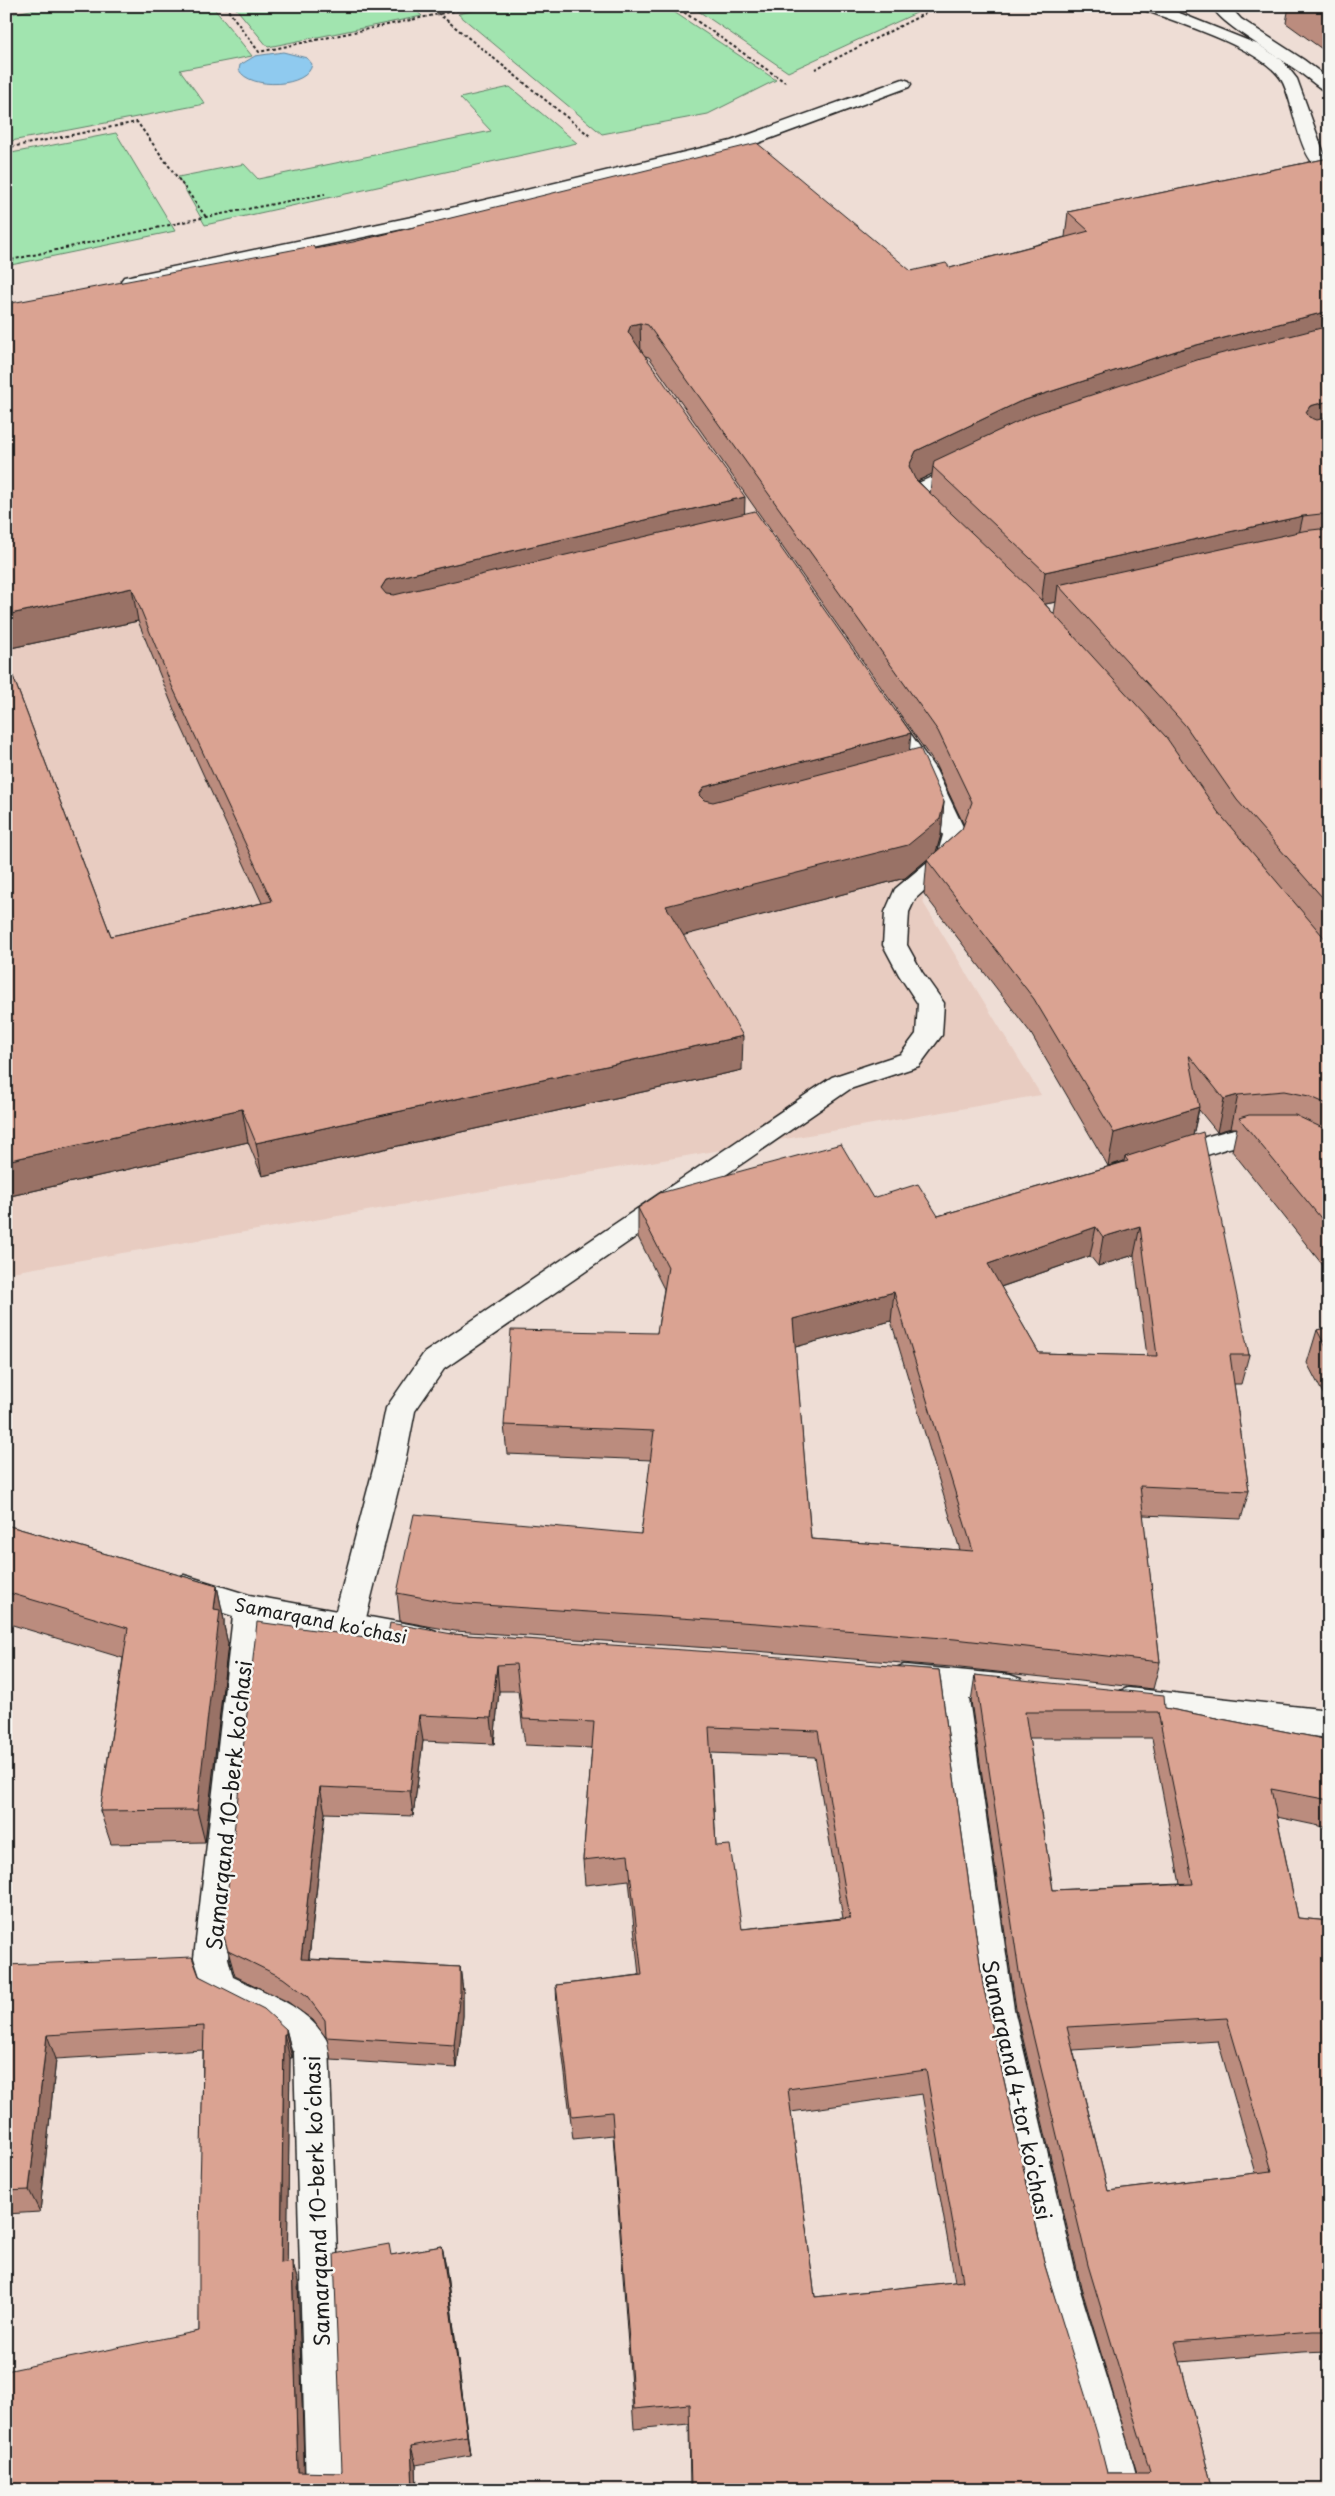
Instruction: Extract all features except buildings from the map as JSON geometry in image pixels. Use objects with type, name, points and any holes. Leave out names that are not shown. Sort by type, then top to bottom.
[{"type":"street","points":[[1148,6],[1252,48],[1276,63],[1289,79],[1325,163]]},
{"type":"street","points":[[1221,6],[1236,22],[1298,63],[1329,88]]},
{"type":"street","points":[[114,285],[426,219],[736,145],[903,84]]},
{"type":"street","points":[[949,533],[921,506],[918,499],[921,489],[981,460]]},
{"type":"street","points":[[348,1626],[390,1462],[401,1408],[434,1361],[841,1083],[910,1060],[929,1036],[932,1003],[911,976],[895,945],[897,912],[904,895],[949,856],[956,834],[916,772],[873,697]]},
{"type":"street","points":[[1147,1166],[1240,1137],[1276,1134],[1302,1140],[1329,1158]]},
{"type":"street","name":"Samarqand koʻchasi","points":[[155,1579],[249,1608],[455,1646]]},
{"type":"street","name":"Samarqand 10-berk koʻchasi","points":[[249,1608],[211,1958],[218,1987],[283,2019],[311,2045],[326,2490]]},
{"type":"street","points":[[873,1676],[1041,1692]]},
{"type":"street","name":"Samarqand 4-tor koʻchasi","points":[[951,1683],[997,2009],[1060,2287],[1111,2452],[1120,2490]]},
{"type":"street","points":[[1100,1699],[1329,1724]]},
{"type":"path","points":[[225,6],[259,52],[477,6]]},
{"type":"path","points":[[429,6],[590,136]]},
{"type":"path","points":[[675,6],[786,83],[778,87]]},
{"type":"path","points":[[813,70],[938,7],[936,6]]},
{"type":"path","points":[[6,148],[137,122],[206,217]]},
{"type":"path","points":[[6,261],[206,217],[334,193]]},
{"type":"shaded area","points":[[726,160],[888,473],[1165,739],[909,808],[924,904],[1041,1095],[6,1273],[6,321]]},
{"type":"green space","points":[[50,6],[212,6],[252,56],[180,70],[205,104],[6,142],[6,15]]},
{"type":"green space","points":[[234,6],[411,6],[422,16],[268,47]]},
{"type":"green space","points":[[495,6],[665,6],[776,80],[708,114],[602,134],[458,14]]},
{"type":"green space","points":[[691,6],[921,6],[925,9],[788,72]]},
{"type":"green space","points":[[510,87],[577,143],[205,225],[178,177],[244,164],[258,179],[491,131],[460,98]]},
{"type":"green space","points":[[116,133],[175,231],[6,266],[6,154]]},
{"type":"water","points":[[283,52],[307,58],[312,64],[308,72],[301,78],[278,84],[254,81],[239,70],[240,65],[255,56]]}]
